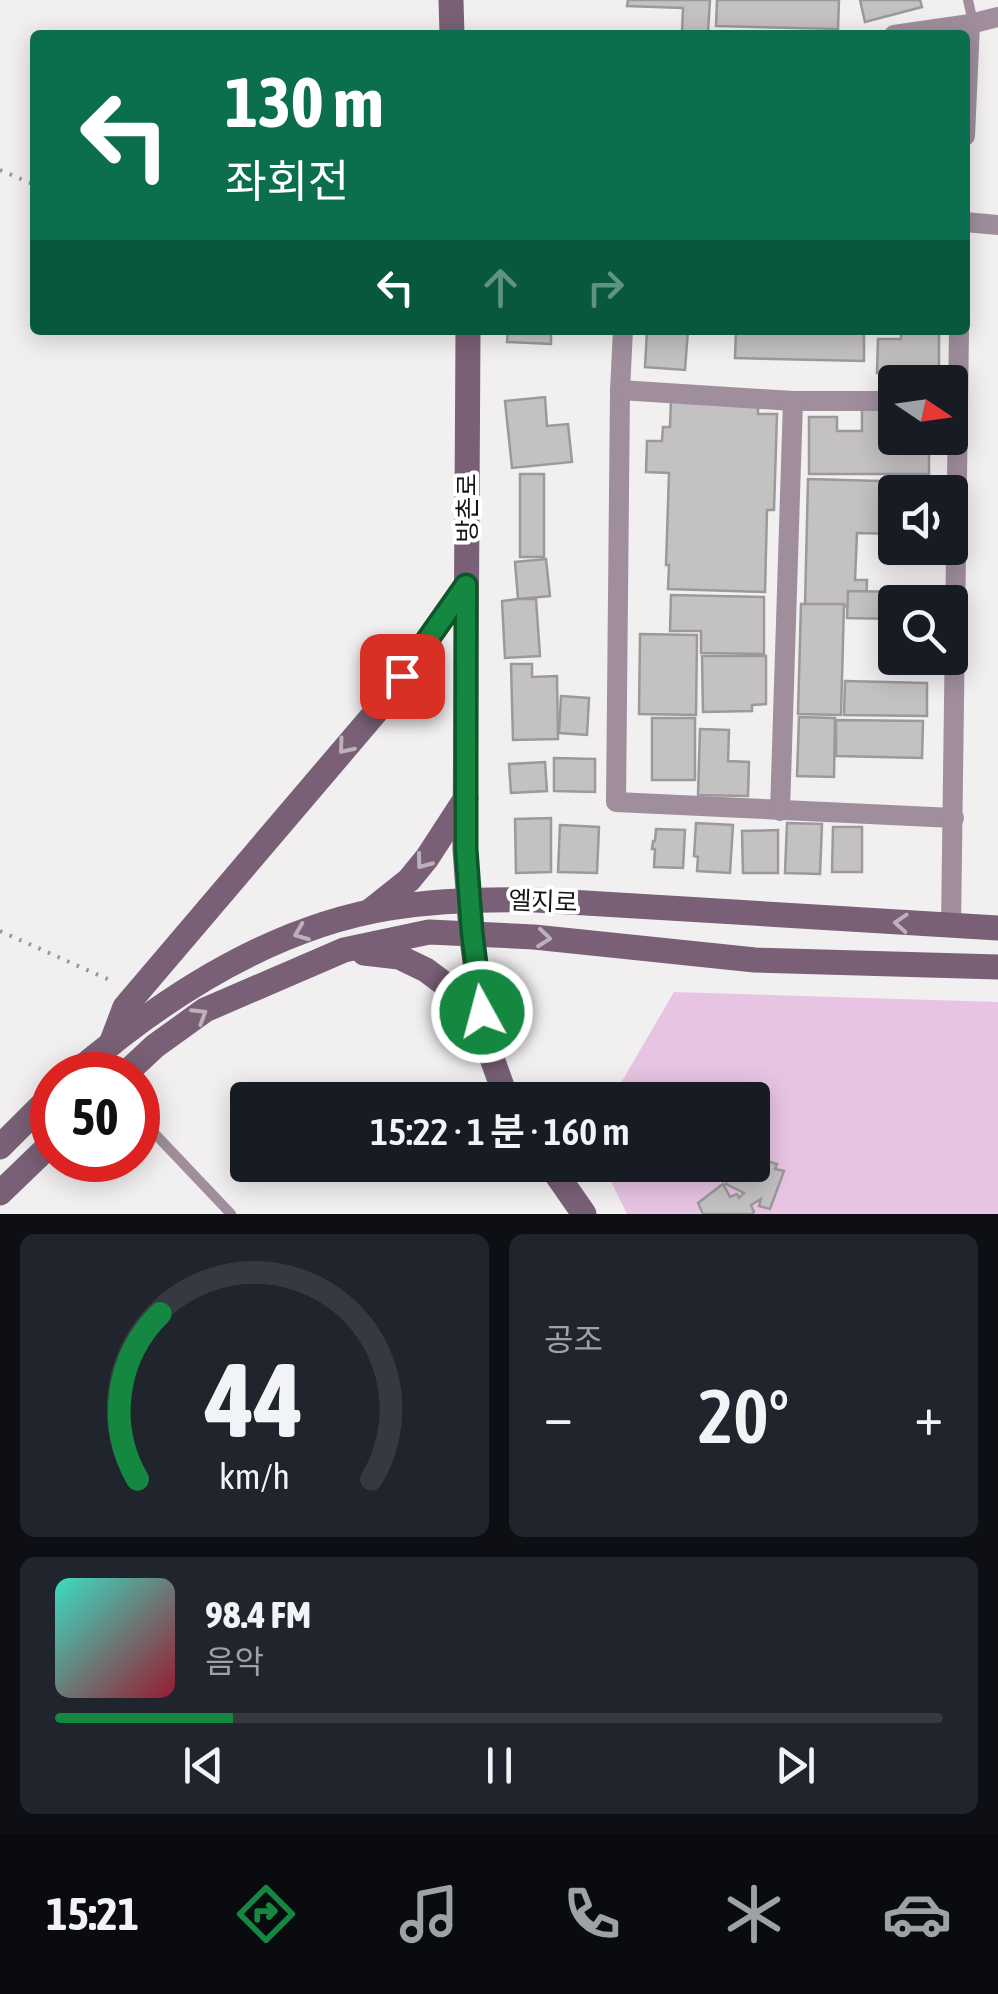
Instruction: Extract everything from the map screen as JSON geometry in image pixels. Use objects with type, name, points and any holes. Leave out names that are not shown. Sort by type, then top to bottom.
[{"type":"main road","points":[[451,0],[452,30]]},
{"type":"main road","name":"방촌로","points":[[468,335],[466,849],[485,1039],[501,1082]]},
{"type":"main road","points":[[111,1044],[124,1007],[380,706],[466,585]]},
{"type":"main road","points":[[366,913],[408,880],[466,798]]},
{"type":"main road","name":"엘지로","points":[[101,1052],[162,1004],[211,974],[325,924],[388,908],[470,900],[536,900],[998,928]]},
{"type":"main road","name":"엘지로","points":[[149,1052],[206,1010],[344,950],[428,932],[472,932],[755,960],[998,967]]},
{"type":"main road","points":[[344,950],[399,957],[426,970],[482,1012]]},
{"type":"main road","points":[[0,1148],[30,1117]]},
{"type":"main road","points":[[0,1193],[30,1164]]},
{"type":"main road","points":[[562,1182],[584,1214]]},
{"type":"street","points":[[929,30],[998,17]]},
{"type":"street","points":[[970,24],[970,30]]},
{"type":"street","points":[[970,222],[998,224]]},
{"type":"street","points":[[624,335],[616,802],[954,818]]},
{"type":"street","points":[[956,365],[958,335]]},
{"type":"street","points":[[620,390],[793,401],[878,400]]},
{"type":"street","points":[[780,810],[793,401]]},
{"type":"street","points":[[952,926],[953,455]]},
{"type":"lane","points":[[968,0],[970,24]]},
{"type":"lane","points":[[160,1139],[231,1214]]},
{"type":"path","points":[[0,170],[30,183]]},
{"type":"path","points":[[0,931],[137,992]]},
{"type":"shaded area","points":[[674,992],[998,1002],[998,1214],[627,1214],[611,1182],[770,1182],[770,1082],[622,1082]]},
{"type":"building","points":[[628,0],[710,0],[708,30],[682,30],[683,8],[627,6]]},
{"type":"building","points":[[717,0],[839,0],[838,29],[716,26]]},
{"type":"building","points":[[860,0],[920,0],[922,7],[865,22]]},
{"type":"building","points":[[508,335],[551,335],[551,344],[507,342]]},
{"type":"building","points":[[647,335],[688,335],[685,370],[645,367]]},
{"type":"building","points":[[736,335],[864,335],[864,361],[735,358]]},
{"type":"building","points":[[939,335],[939,365],[878,365],[877,373],[878,339]]},
{"type":"building","points":[[545,397],[547,426],[568,424],[572,462],[512,468],[505,401]]},
{"type":"building","points":[[671,399],[758,402],[758,414],[777,414],[774,510],[767,510],[765,592],[668,589],[669,473],[646,472],[647,441],[662,441],[663,427],[670,427]]},
{"type":"building","points":[[862,407],[878,407],[878,455],[929,455],[929,474],[809,474],[809,417],[837,417],[837,431],[862,431]]},
{"type":"building","points":[[520,474],[544,474],[544,557],[520,557]]},
{"type":"building","points":[[808,479],[878,481],[878,534],[857,533],[855,580],[867,580],[866,607],[805,605]]},
{"type":"building","points":[[546,559],[550,596],[518,599],[515,562]]},
{"type":"building","points":[[848,591],[878,592],[878,619],[847,618]]},
{"type":"building","points":[[671,595],[764,597],[764,654],[701,653],[701,631],[670,631]]},
{"type":"building","points":[[536,599],[540,656],[505,658],[502,601]]},
{"type":"building","points":[[801,604],[844,604],[841,715],[798,714]]},
{"type":"building","points":[[640,634],[697,635],[696,715],[639,714]]},
{"type":"building","points":[[702,656],[766,656],[766,704],[752,705],[752,711],[703,712]]},
{"type":"building","points":[[511,664],[532,664],[532,677],[557,676],[558,739],[513,740]]},
{"type":"building","points":[[845,681],[927,683],[927,716],[844,715]]},
{"type":"building","points":[[561,696],[589,698],[587,735],[559,733]]},
{"type":"building","points":[[799,717],[835,718],[834,777],[797,776]]},
{"type":"building","points":[[652,718],[695,718],[695,780],[652,780]]},
{"type":"building","points":[[836,720],[923,721],[922,758],[836,756]]},
{"type":"building","points":[[700,729],[729,730],[728,761],[749,762],[748,796],[698,795]]},
{"type":"building","points":[[554,758],[595,759],[595,792],[554,791]]},
{"type":"building","points":[[545,762],[547,791],[511,793],[509,764]]},
{"type":"building","points":[[551,818],[551,872],[516,873],[515,819]]},
{"type":"building","points":[[696,823],[733,825],[730,873],[697,871]]},
{"type":"building","points":[[787,823],[822,824],[820,874],[785,873]]},
{"type":"building","points":[[560,825],[599,827],[597,873],[558,872]]},
{"type":"building","points":[[833,827],[862,827],[862,872],[832,872]]},
{"type":"building","points":[[656,829],[685,830],[683,868],[654,867]]},
{"type":"building","points":[[778,830],[778,873],[743,873],[742,831]]},
{"type":"building","points":[[770,1162],[777,1164],[775,1169],[784,1171],[770,1209],[759,1206],[761,1199],[751,1205],[752,1214],[703,1214],[698,1203],[723,1184],[730,1197],[737,1194],[739,1198],[744,1193],[726,1184],[770,1182]]},
{"type":"route","points":[[402,676],[466,585],[466,849],[482,1012]]}]
